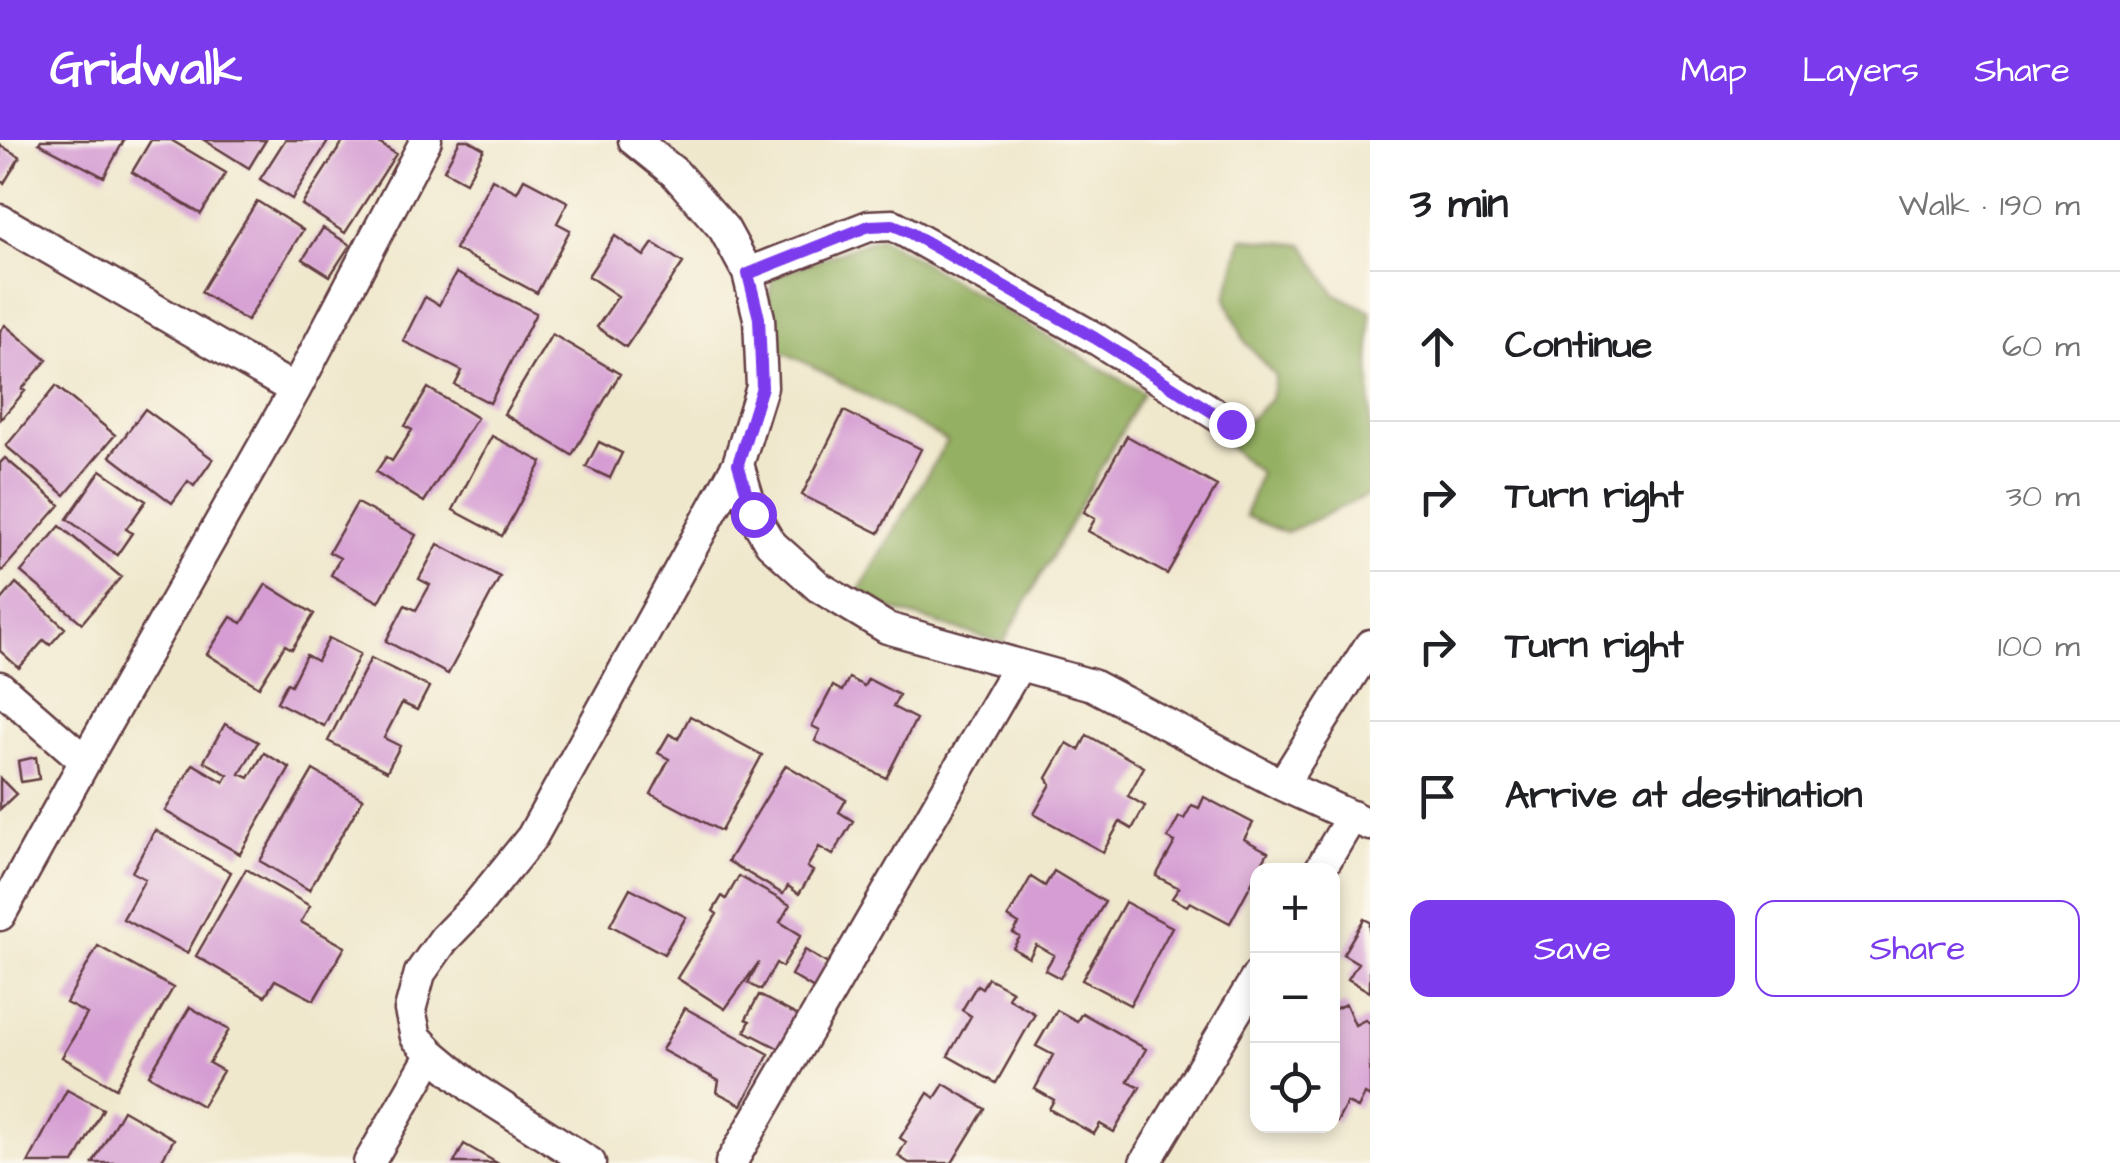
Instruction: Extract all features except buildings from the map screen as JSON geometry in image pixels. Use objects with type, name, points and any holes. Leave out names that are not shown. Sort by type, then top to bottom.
[{"type":"street","points":[[0,915],[295,390],[426,140]]},
{"type":"street","points":[[590,1163],[474,1089],[432,1054],[416,1037],[410,1010],[420,972],[532,837],[738,464],[762,387],[759,318],[748,274],[724,229],[675,172],[634,140]]},
{"type":"street","points":[[0,220],[295,390]]},
{"type":"street","points":[[748,274],[869,226],[893,225],[1095,338],[1231,424]]},
{"type":"street","points":[[738,464],[753,514],[770,544],[819,587],[887,628],[1092,685],[1282,786],[1361,820],[1326,863]]},
{"type":"street","points":[[1282,786],[1370,644]]},
{"type":"street","points":[[730,1163],[1019,665]]},
{"type":"street","points":[[0,688],[84,761]]},
{"type":"street","points":[[1146,1163],[1250,988]]},
{"type":"street","points":[[369,1163],[432,1054]]},
{"type":"green space","points":[[880,237],[1143,393],[1003,643],[890,609],[859,591],[947,441],[777,349],[767,305],[773,277]]},
{"type":"green space","points":[[1242,238],[1304,245],[1334,293],[1370,311],[1370,494],[1286,533],[1245,516],[1260,473],[1224,443],[1271,399],[1275,376],[1245,342],[1226,299]]},
{"type":"route","points":[[753,514],[738,464],[762,387],[759,318],[748,274],[869,226],[893,225],[905,230],[1095,338],[1231,424]]}]
